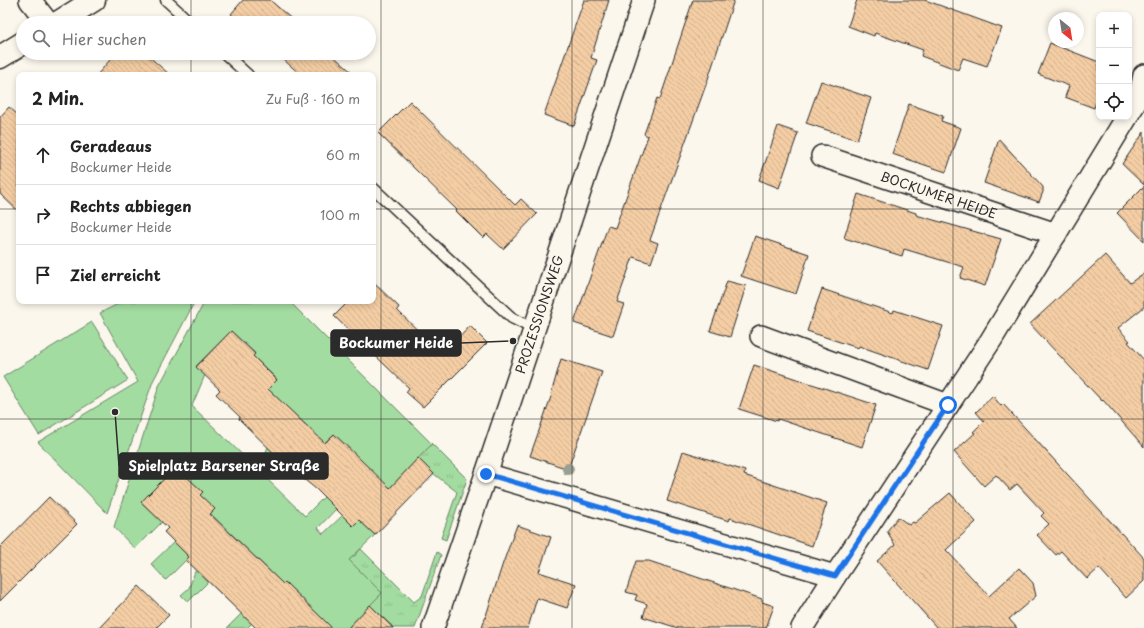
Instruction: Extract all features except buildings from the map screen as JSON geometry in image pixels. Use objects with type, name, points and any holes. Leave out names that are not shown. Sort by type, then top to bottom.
[{"type":"street","points":[[30,0],[43,16]]},
{"type":"street","points":[[68,16],[94,0]]},
{"type":"street","name":"PROZESSIONSWEG","points":[[432,628],[486,474],[644,0]]},
{"type":"street","points":[[0,57],[16,47]]},
{"type":"street","points":[[1132,108],[1140,95],[1144,75]]},
{"type":"street","points":[[802,628],[991,340],[1125,120]]},
{"type":"street","name":"BOCKUMER HEIDE","points":[[822,156],[1056,234]]},
{"type":"street","points":[[761,336],[948,405]]},
{"type":"street","points":[[486,474],[835,576]]},
{"type":"lane","points":[[166,0],[183,16]]},
{"type":"lane","points":[[232,60],[245,72]]},
{"type":"lane","points":[[376,191],[512,318],[534,329]]},
{"type":"green space","points":[[118,304],[193,304],[153,381],[107,513],[38,442],[138,382],[100,313]]},
{"type":"green space","points":[[203,304],[292,304],[432,444],[386,492],[371,470],[334,434],[324,443],[268,389],[277,379],[253,356],[255,353],[231,331],[196,366],[205,375],[192,406],[258,470],[268,447],[282,460],[268,480],[305,516],[324,497],[336,509],[318,528],[323,534],[343,515],[359,520],[375,535],[349,560],[382,593],[348,628],[332,628],[285,582],[283,584],[210,513],[214,509],[200,495],[203,492],[176,467],[142,502],[162,522],[135,549],[114,527],[159,386]]},
{"type":"green space","points":[[92,322],[128,380],[39,435],[3,377]]},
{"type":"green space","points":[[432,444],[467,479],[446,540],[441,538],[457,492],[434,474],[418,458]]},
{"type":"green space","points":[[174,542],[189,557],[166,580],[151,564]]},
{"type":"green space","points":[[361,549],[414,602],[422,596],[437,552],[441,555],[415,628],[394,628],[370,605],[382,593],[349,560]]},
{"type":"green space","points":[[196,569],[208,582],[188,602],[181,595],[189,588]]},
{"type":"green space","points":[[241,614],[248,620],[254,621],[247,628],[227,628]]},
{"type":"place","name":"Bockumer Heide","points":[[513,341]]},
{"type":"place","name":"Spielplatz Barsener Straße","points":[[115,412]]},
{"type":"route","points":[[486,474],[835,576],[948,405]]}]
